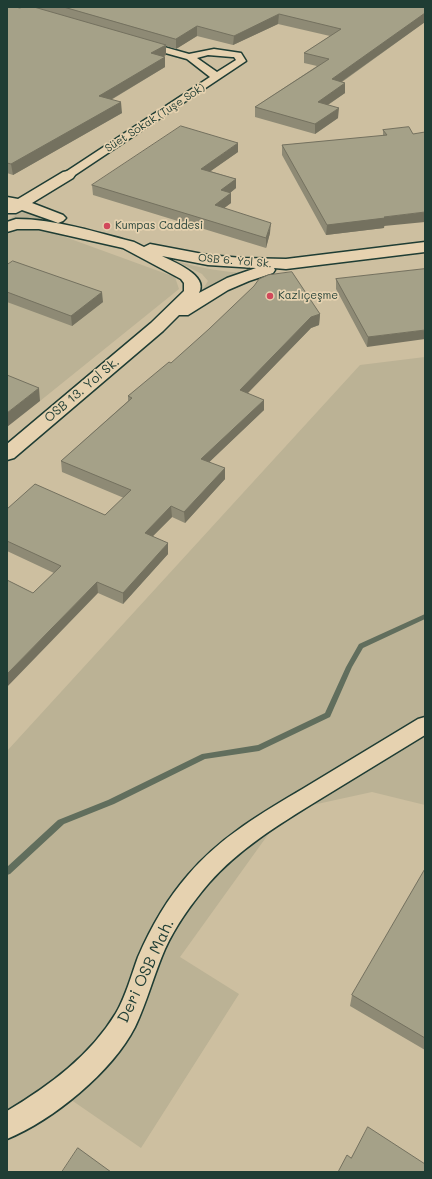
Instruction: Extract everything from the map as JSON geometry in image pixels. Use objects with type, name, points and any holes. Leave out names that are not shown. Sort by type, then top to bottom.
[{"type":"main road","points":[[7,213],[11,202],[36,195],[68,175]]},
{"type":"main road","points":[[51,215],[42,207],[41,202],[68,175]]},
{"type":"main road","name":"OSB 6. Yol Sk.","points":[[11,202],[51,215],[128,245],[208,260],[242,263],[286,264],[425,247]]},
{"type":"main road","points":[[7,227],[16,224],[28,223],[55,227],[128,245],[187,276],[192,283],[192,291],[186,300],[157,327]]},
{"type":"main road","points":[[157,327],[218,288],[247,275],[286,264]]},
{"type":"main road","name":"OSB 13. Yol Sk.","points":[[7,454],[157,327]]},
{"type":"street","points":[[137,42],[190,57],[217,77]]},
{"type":"street","name":"Süet Sokak (Tuşe Sok)","points":[[68,175],[241,61],[238,55],[220,51],[201,52],[190,57]]},
{"type":"street","name":"Deri OSB Mah.","points":[[7,1126],[38,1108],[73,1082],[102,1054],[125,1021],[158,940],[177,906],[202,874],[224,853],[260,825],[425,725]]},
{"type":"shaded area","points":[[7,7],[425,7],[425,1172],[7,1172]]},
{"type":"shaded area","points":[[23,210],[65,224],[29,219],[7,223],[7,221]]},
{"type":"shaded area","points":[[35,226],[175,277],[179,289],[40,401],[7,387],[7,235],[15,230]]},
{"type":"shaded area","points":[[176,261],[211,269],[247,273],[230,277],[201,292],[208,281],[202,274]]},
{"type":"shaded area","points":[[425,357],[425,805],[372,792],[285,811],[180,957],[239,994],[141,1148],[67,1097],[7,1132],[7,751],[360,365]]},
{"type":"building","points":[[7,7],[34,7],[166,45],[151,53],[165,57],[99,96],[121,102],[11,164],[7,163]]},
{"type":"building","points":[[64,7],[425,7],[425,13],[332,79],[345,83],[318,102],[339,108],[315,124],[255,107],[329,59],[304,53],[341,29],[279,14],[234,36],[197,26],[176,39]]},
{"type":"building","points":[[181,126],[238,143],[201,169],[236,179],[221,190],[231,193],[215,205],[271,223],[266,238],[92,185]]},
{"type":"building","points":[[409,127],[413,134],[425,132],[425,212],[384,217],[385,218],[327,225],[282,145],[387,135],[383,130]]},
{"type":"building","points":[[13,261],[102,292],[71,316],[7,292],[7,265]]},
{"type":"building","points":[[425,269],[425,330],[368,337],[336,279]]},
{"type":"building","points":[[292,272],[320,314],[311,317],[240,390],[264,400],[201,459],[225,468],[184,512],[171,506],[145,533],[168,543],[123,593],[97,582],[7,674],[7,580],[33,593],[61,566],[7,541],[7,509],[35,484],[105,515],[131,490],[61,461],[132,398],[128,396],[169,362],[171,363],[209,329],[254,286],[259,279],[268,275]]},
{"type":"building","points":[[7,375],[39,388],[7,413]]},
{"type":"building","points":[[425,869],[425,1038],[352,995]]},
{"type":"building","points":[[368,1127],[425,1164],[425,1172],[338,1172],[347,1155],[351,1158]]},
{"type":"building","points":[[78,1148],[111,1172],[62,1172]]},
{"type":"waterway","points":[[7,872],[61,822],[111,802],[204,756],[259,748],[328,715],[349,667],[361,646],[425,616]]},
{"type":"place","name":"Kumpas Caddesi","points":[[107,226]]},
{"type":"place","name":"Kazlıçeşme","points":[[270,296]]}]
